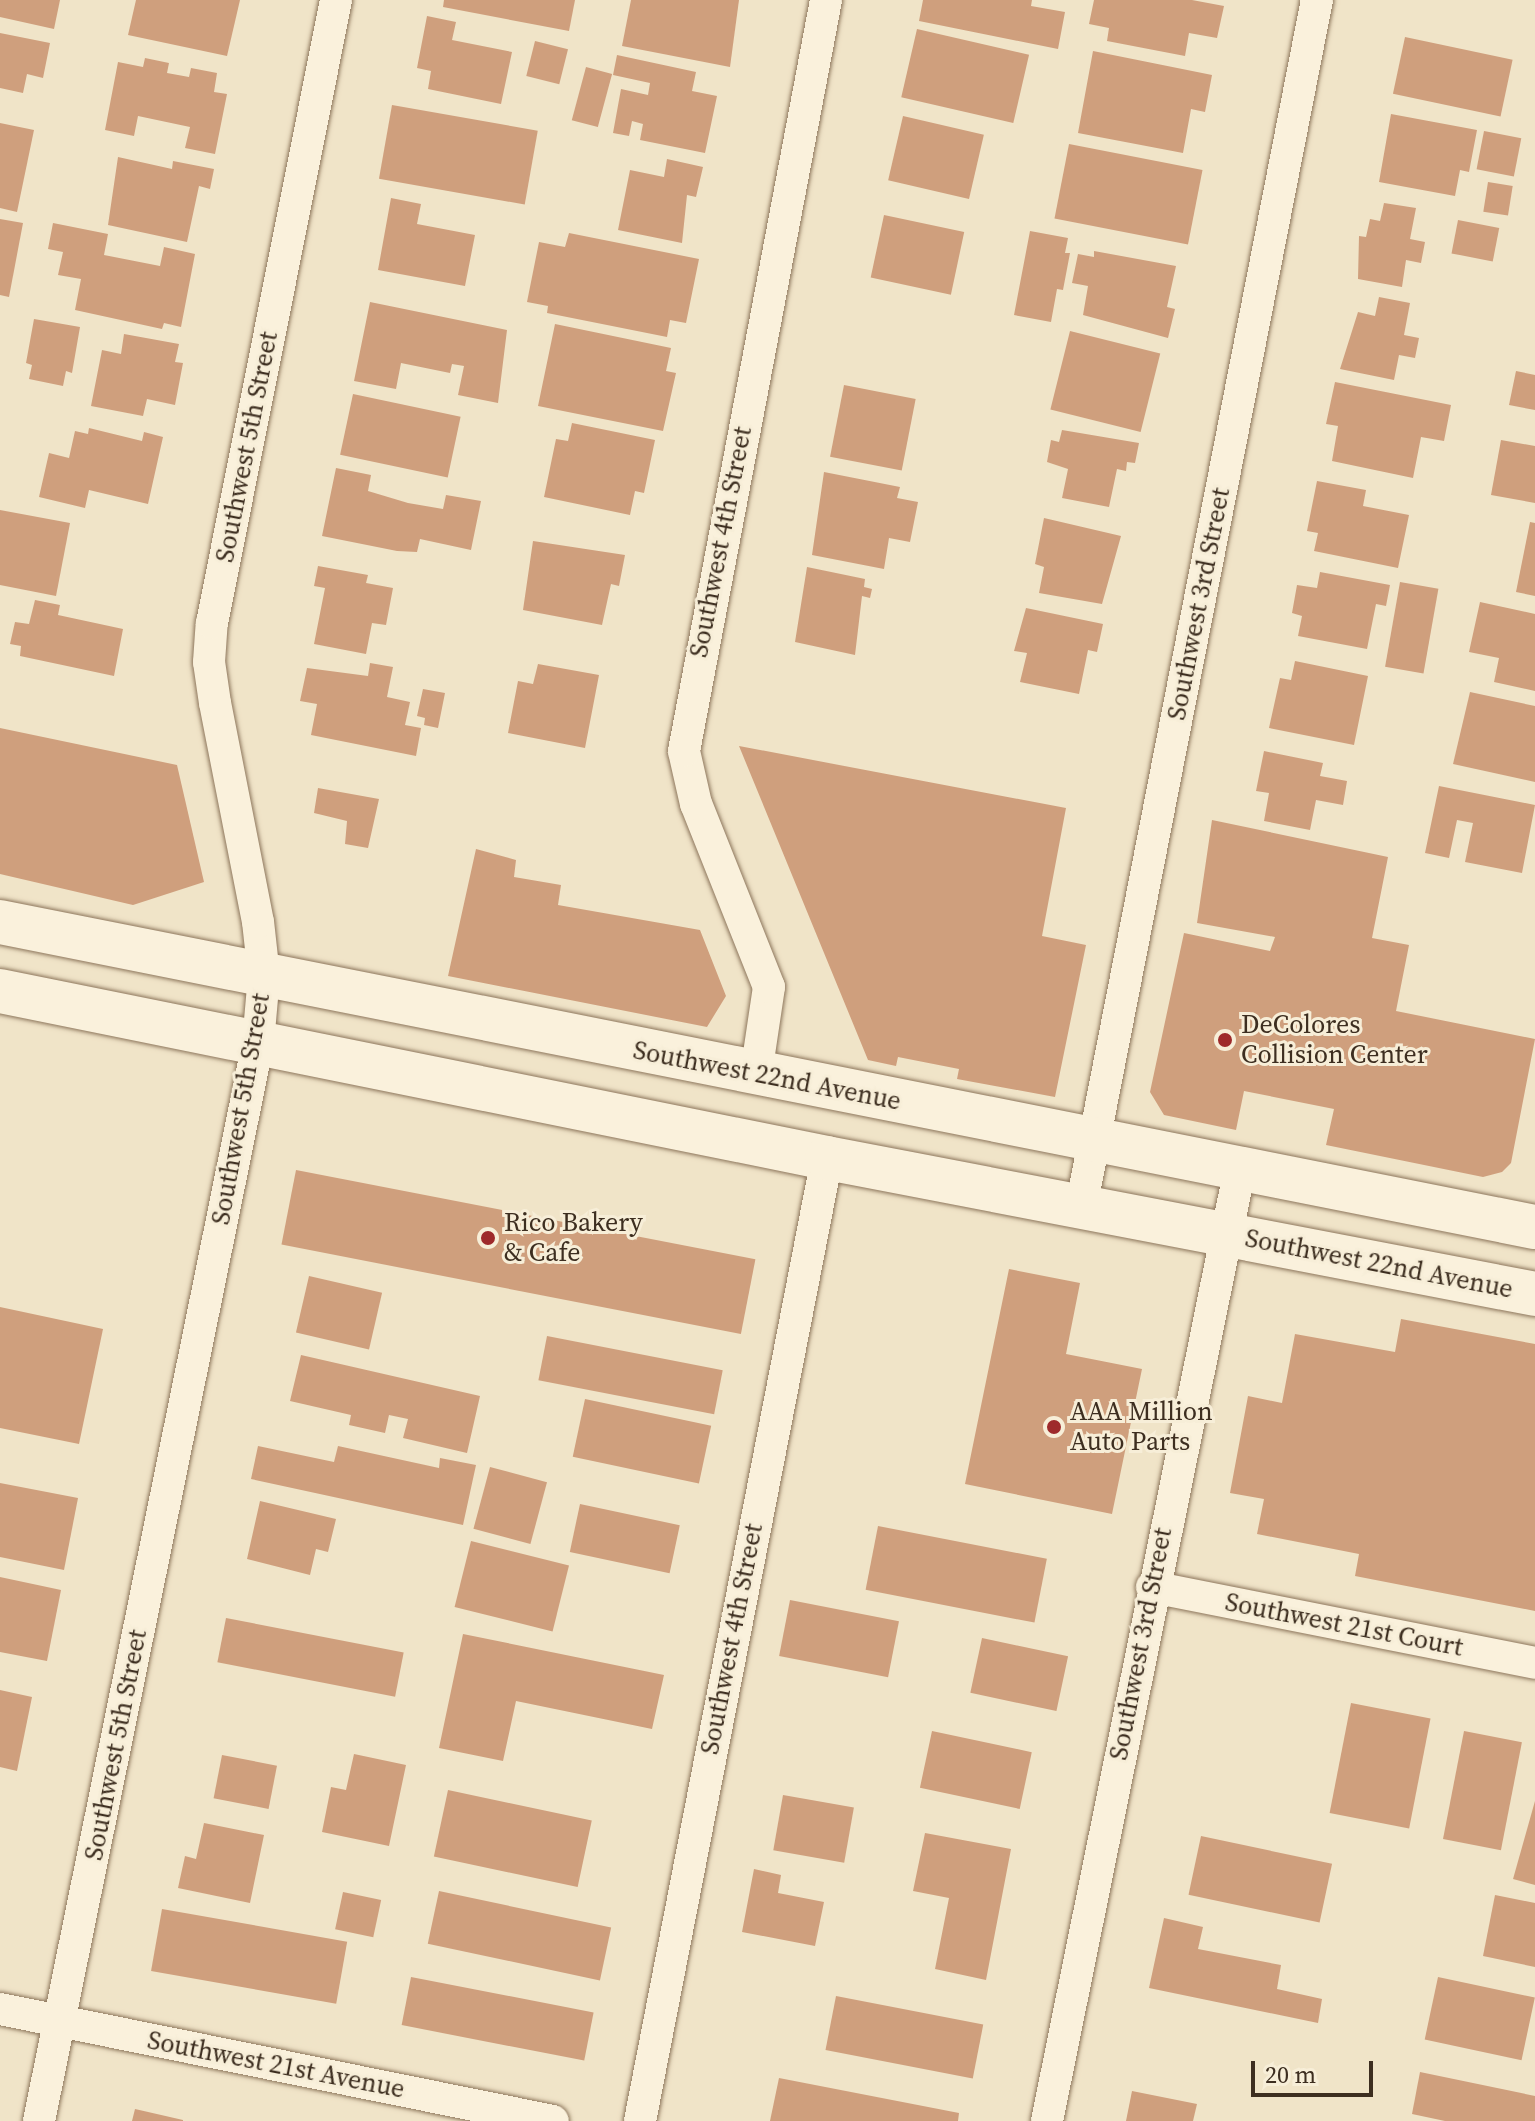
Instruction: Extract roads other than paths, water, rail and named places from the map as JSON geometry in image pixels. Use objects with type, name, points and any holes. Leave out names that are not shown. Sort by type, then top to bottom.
[{"type":"main road","name":"Southwest 22nd Avenue","points":[[0,922],[1535,1227]]},
{"type":"main road","name":"Southwest 22nd Avenue","points":[[0,991],[1081,1208],[1534,1290]]},
{"type":"street","name":"Southwest 5th Street","points":[[39,2121],[258,1043],[264,976],[258,922],[209,662],[212,623],[336,0]]},
{"type":"street","name":"Southwest 4th Street","points":[[756,1074],[769,987],[696,804],[684,751],[826,0]]},
{"type":"street","name":"Southwest 3rd Street","points":[[1081,1208],[1317,0]]},
{"type":"street","name":"Southwest 4th Street","points":[[640,2121],[827,1158]]},
{"type":"street","name":"Southwest 3rd Street","points":[[1047,2121],[1152,1587],[1240,1168]]},
{"type":"street","name":"Southwest 21st Court","points":[[1152,1587],[1535,1663]]},
{"type":"street","name":"Southwest 21st Avenue","points":[[0,2009],[553,2121]]},
{"type":"place","name":"DeColores Collision Center","points":[[1225,1040]]},
{"type":"place","name":"Rico Bakery & Cafe","points":[[488,1238]]},
{"type":"place","name":"AAA Million Auto Parts","points":[[1054,1427]]}]
